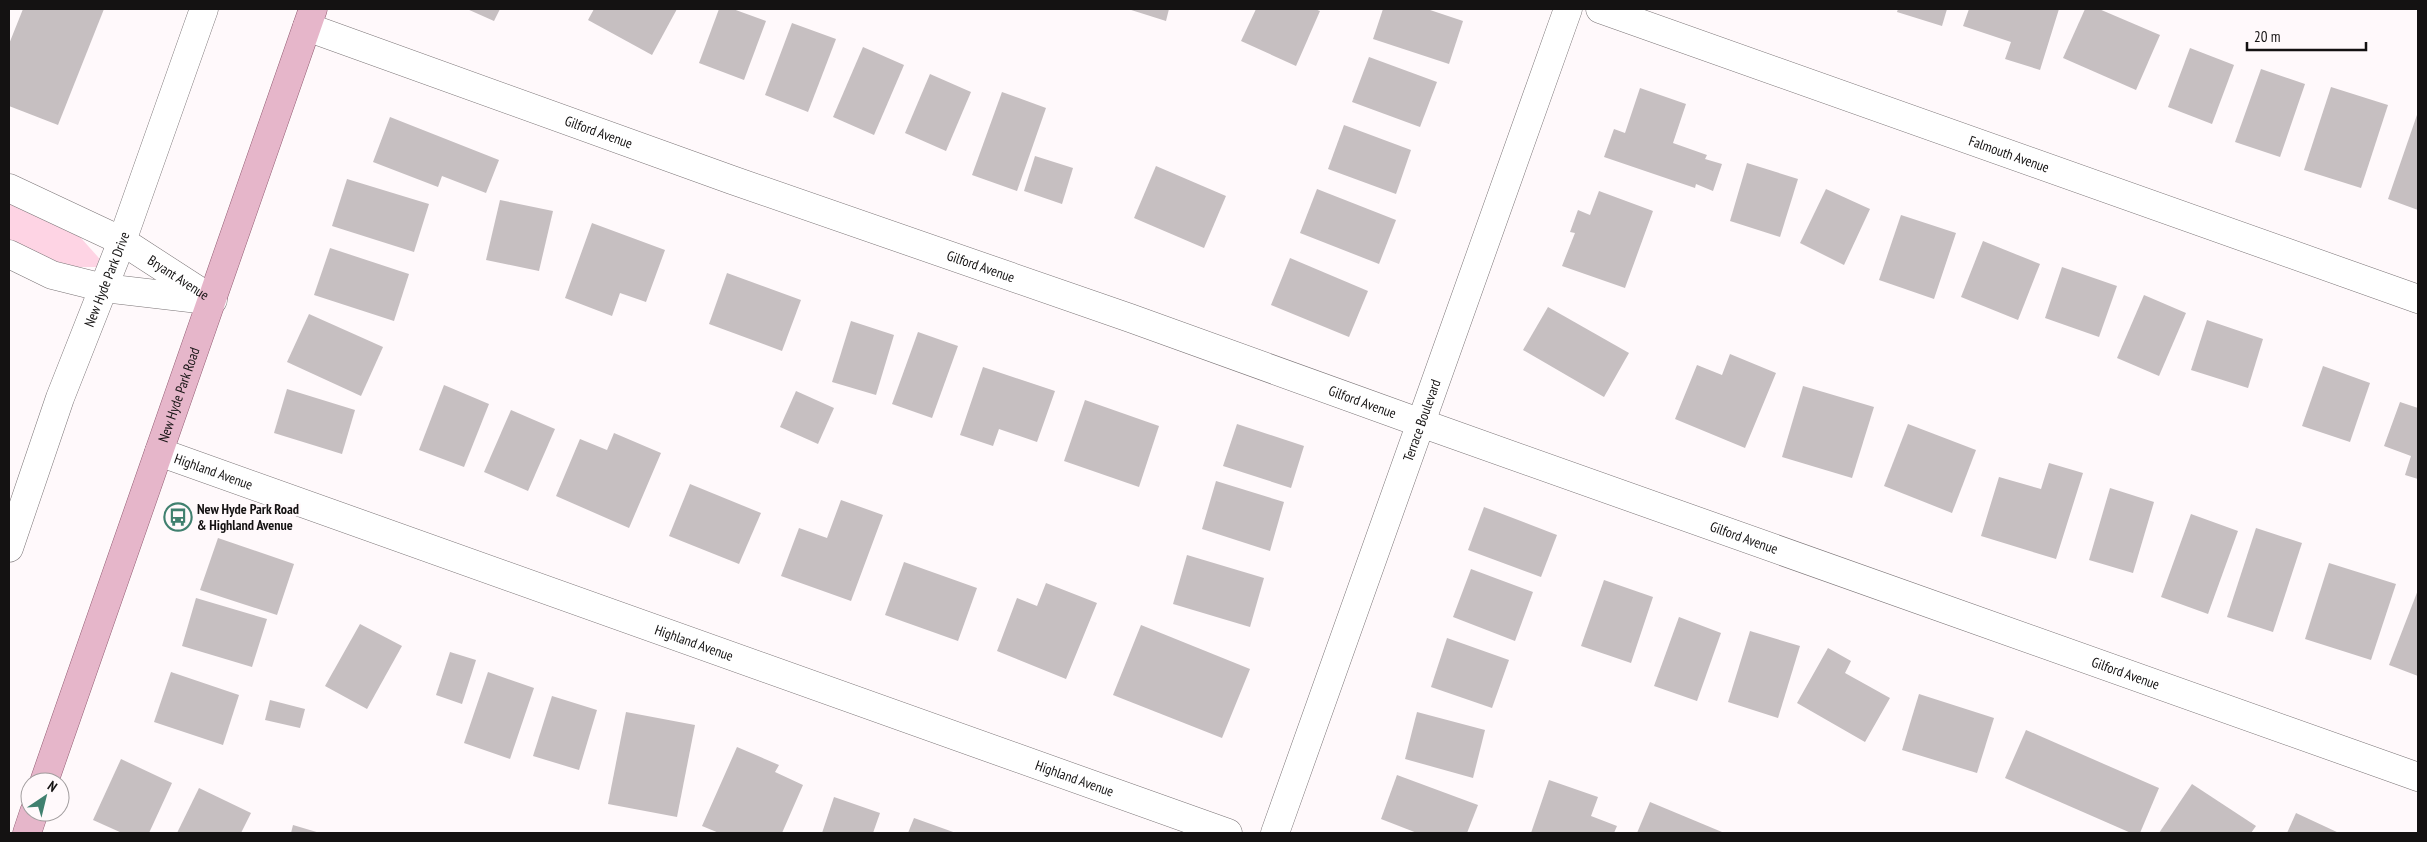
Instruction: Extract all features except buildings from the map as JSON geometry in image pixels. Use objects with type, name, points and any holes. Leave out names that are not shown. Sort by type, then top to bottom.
[{"type":"main road","name":"New Hyde Park Road","points":[[47,772],[310,18]]},
{"type":"street","name":"New Hyde Park Drive","points":[[9,548],[60,398],[122,241],[204,9]]},
{"type":"street","name":"Terrace Boulevard","points":[[1275,833],[1568,9]]},
{"type":"street","name":"Falmouth Avenue","points":[[1600,9],[2418,299]]},
{"type":"street","name":"Gilford Avenue","points":[[310,18],[732,180],[1130,318],[2418,777]]},
{"type":"street","name":"Bryant Avenue","points":[[9,188],[122,241],[213,300]]},
{"type":"street","name":"Bryant Avenue","points":[[9,254],[52,275],[104,288],[213,300]]},
{"type":"street","name":"Highland Avenue","points":[[159,452],[1228,833]]},
{"type":"shaded area","points":[[9,195],[63,218],[107,267],[50,267],[9,247]]},
{"type":"place","name":"New Hyde Park Road & Highland Avenue","points":[[178,517]]}]
